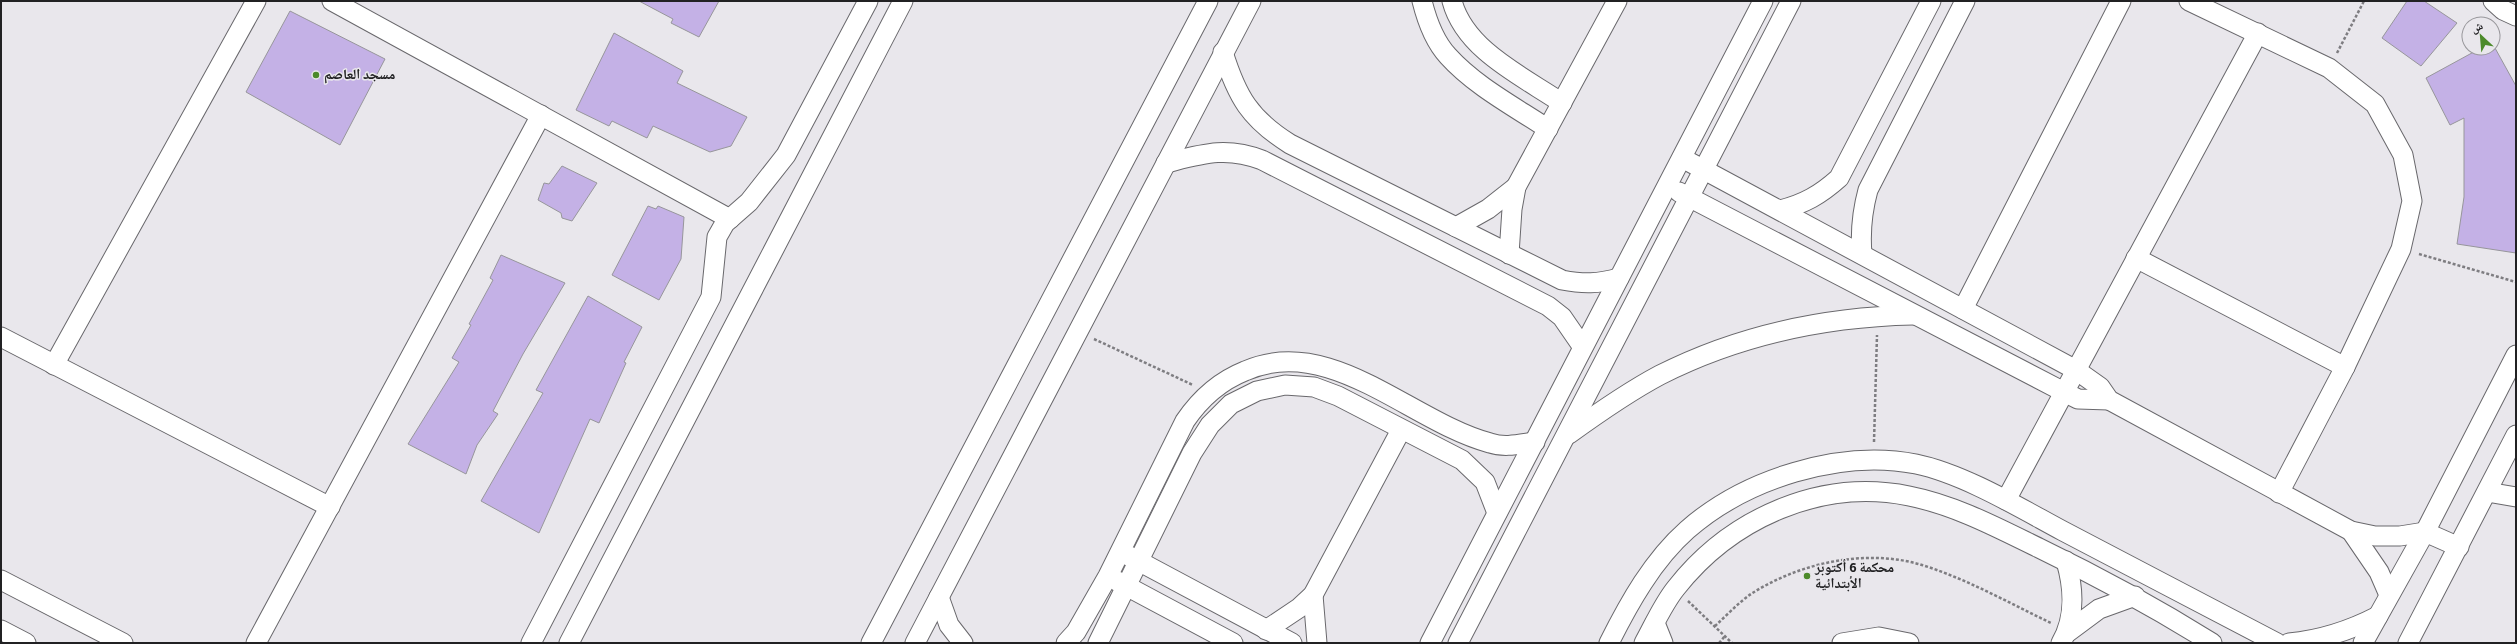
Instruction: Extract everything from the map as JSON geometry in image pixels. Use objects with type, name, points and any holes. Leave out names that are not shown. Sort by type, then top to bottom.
[{"type":"street","points":[[54,365],[256,1]]},
{"type":"street","points":[[332,1],[730,219]]},
{"type":"street","points":[[531,643],[711,297],[717,237],[730,219],[749,202],[786,155],[868,1]]},
{"type":"street","points":[[569,643],[903,1]]},
{"type":"street","points":[[871,643],[1208,1]]},
{"type":"street","points":[[915,643],[1251,1]]},
{"type":"street","points":[[1422,1],[1428,26],[1448,56],[1475,80],[1548,129]]},
{"type":"street","points":[[1452,1],[1456,14],[1471,38],[1562,103]]},
{"type":"street","points":[[1509,254],[1510,224],[1516,187],[1617,1]]},
{"type":"street","points":[[1430,643],[1535,442],[1582,346],[1682,158],[1763,1]]},
{"type":"street","points":[[1458,643],[1791,1]]},
{"type":"street","points":[[1780,210],[1802,204],[1822,193],[1839,178],[1931,1]]},
{"type":"street","points":[[1862,254],[1861,225],[1868,190],[1965,1]]},
{"type":"street","points":[[1963,310],[2121,1]]},
{"type":"street","points":[[2189,1],[2329,68],[2375,104],[2403,155],[2412,201],[2401,249],[2344,367],[2279,492]]},
{"type":"street","points":[[2493,1],[2503,10],[2516,16]]},
{"type":"street","points":[[2006,500],[2258,33]]},
{"type":"street","points":[[1912,38],[1939,52]]},
{"type":"street","points":[[1223,52],[1233,84],[1244,103],[1257,119],[1272,133],[1562,280],[1581,284],[1600,283],[1619,278]]},
{"type":"street","points":[[256,643],[541,115]]},
{"type":"street","points":[[1166,163],[1212,152],[1246,154],[1532,298],[1562,317],[1582,346]]},
{"type":"street","points":[[1682,158],[2076,370],[2100,387],[2109,400]]},
{"type":"street","points":[[1667,186],[2078,399],[2109,400],[2351,531],[2375,536],[2400,536],[2425,532],[2459,547]]},
{"type":"street","points":[[1456,227],[1488,209],[1516,187]]},
{"type":"street","points":[[2136,258],[2344,367]]},
{"type":"street","points":[[1532,298],[1544,272]]},
{"type":"street","points":[[1566,436],[1612,403],[1654,378],[1712,352],[1773,333],[1821,322],[1877,316],[1914,315]]},
{"type":"street","points":[[1,336],[54,365],[330,507]]},
{"type":"street","points":[[2363,643],[2425,532],[2516,355]]},
{"type":"street","points":[[1066,643],[1076,632],[1122,551],[1186,421],[1195,407],[1210,392],[1232,376],[1260,364],[1288,360],[1320,365],[1347,375],[1475,438],[1500,445],[1535,442]]},
{"type":"street","points":[[1098,643],[1192,452],[1210,425],[1231,404],[1257,391],[1285,385],[1314,388],[1338,396],[1401,430],[1462,460],[1485,482],[1497,513]]},
{"type":"street","points":[[1266,630],[1294,612],[1313,595],[1401,430]]},
{"type":"street","points":[[2408,643],[2488,492],[2516,435]]},
{"type":"street","points":[[1462,460],[1474,459],[1478,455],[1480,449],[1475,438]]},
{"type":"street","points":[[1609,643],[1623,614],[1651,570],[1687,530],[1731,499],[1778,478],[1830,465],[1874,459],[1917,465],[1951,476],[2006,500],[2277,643]]},
{"type":"street","points":[[1644,643],[1675,589],[1707,554],[1744,526],[1787,506],[1832,494],[1879,491],[1939,504],[1993,526],[2135,596],[2212,643]]},
{"type":"street","points":[[2488,492],[2516,497]]},
{"type":"street","points":[[2351,531],[2376,567],[2389,595]]},
{"type":"street","points":[[1122,551],[1139,562],[1292,643]]},
{"type":"street","points":[[2065,637],[2073,596],[2066,561]]},
{"type":"street","points":[[1108,576],[1233,643]]},
{"type":"street","points":[[1,580],[123,643]]},
{"type":"street","points":[[1313,595],[1317,643]]},
{"type":"street","points":[[2065,637],[2099,609],[2135,596]]},
{"type":"street","points":[[939,597],[949,625],[964,643]]},
{"type":"street","points":[[2288,643],[2330,636],[2355,628],[2378,616]]},
{"type":"street","points":[[1655,623],[1663,643]]},
{"type":"street","points":[[1,630],[26,643]]},
{"type":"street","points":[[1842,643],[1879,637],[1909,643]]},
{"type":"path","points":[[2329,68],[2364,1]]},
{"type":"path","points":[[2401,249],[2516,282]]},
{"type":"path","points":[[1874,459],[1877,316]]},
{"type":"path","points":[[1078,331],[1210,392]]},
{"type":"path","points":[[1715,626],[1750,595],[1792,572],[1838,560],[1890,558],[1921,564],[1954,576],[2065,637]]},
{"type":"path","points":[[1675,589],[1732,643]]},
{"type":"path","points":[[1719,643],[1725,636]]},
{"type":"building","points":[[639,1],[719,1],[699,37],[671,23],[673,19]]},
{"type":"building","points":[[2407,1],[2424,1],[2457,23],[2421,66],[2382,38]]},
{"type":"building","name":"مسجد العاصم","points":[[290,11],[385,59],[340,145],[246,92]]},
{"type":"building","points":[[614,33],[683,71],[677,83],[747,117],[731,146],[710,152],[653,126],[647,138],[612,121],[609,126],[576,110]]},
{"type":"building","points":[[2466,56],[2499,56],[2516,86],[2516,253],[2457,244],[2464,197],[2464,118],[2450,125],[2426,78]]},
{"type":"building","points":[[562,166],[597,183],[572,221],[562,218],[561,213],[538,200],[544,183],[549,184]]},
{"type":"building","points":[[648,206],[656,209],[658,206],[684,217],[681,259],[659,300],[612,275]]},
{"type":"building","points":[[501,255],[565,283],[523,354],[493,411],[498,414],[477,445],[466,474],[408,444],[459,362],[452,358],[471,325],[469,324],[493,280],[490,278]]},
{"type":"building","points":[[588,296],[642,327],[624,362],[626,363],[599,423],[590,419],[539,533],[481,501],[543,393],[536,390]]},
{"type":"place","name":"مسجد العاصم","points":[[316,75]]},
{"type":"place","name":"محكمة 6 أكتوبر الأبتدائية","points":[[1807,576]]}]
